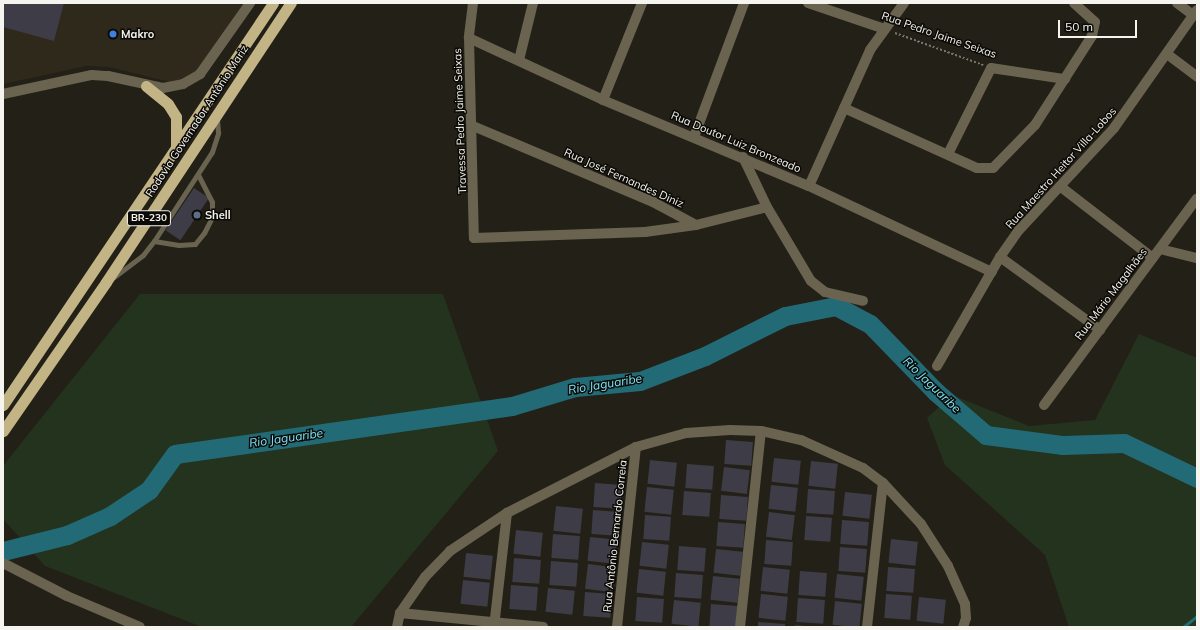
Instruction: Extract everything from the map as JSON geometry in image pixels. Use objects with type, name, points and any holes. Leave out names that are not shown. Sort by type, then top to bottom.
[{"type":"highway","name":"Rodovia Governador Antônio Mariz","points":[[3,405],[273,3]]},
{"type":"highway","name":"Rodovia Governador Antônio Mariz","points":[[3,431],[106,282],[291,3]]},
{"type":"highway","points":[[146,86],[168,104],[176,117],[178,139],[173,154]]},
{"type":"street","points":[[3,94],[92,75],[108,76],[146,86],[173,86],[187,82],[200,74],[250,3]]},
{"type":"street","name":"Travessa Pedro Jaime Seixas","points":[[473,3],[469,38],[473,126],[474,238],[645,232],[696,225]]},
{"type":"street","points":[[518,60],[534,3]]},
{"type":"street","points":[[603,100],[642,3]]},
{"type":"street","points":[[694,137],[744,3]]},
{"type":"street","name":"Rua Pedro Jaime Seixas","points":[[808,3],[884,29]]},
{"type":"street","points":[[809,186],[870,50],[904,3]]},
{"type":"street","points":[[844,108],[977,168],[992,168],[1017,145],[1035,125],[1096,28],[1091,16],[1074,3]]},
{"type":"street","points":[[1176,3],[1195,13]]},
{"type":"street","name":"Rua Maestro Heitor Villa-Lobos","points":[[937,366],[1000,257],[1019,230],[1061,187],[1114,128],[1195,13]]},
{"type":"street","name":"Rua Doutor Luiz Bronzeado","points":[[469,38],[603,100],[743,157],[809,186],[992,272]]},
{"type":"street","points":[[1167,54],[1197,77]]},
{"type":"street","points":[[948,154],[991,68]]},
{"type":"street","name":"Rua Pedro Jaime Seixas","points":[[991,68],[1065,79]]},
{"type":"street","name":"Rua José Fernandes Diniz","points":[[473,126],[653,202],[696,225]]},
{"type":"street","points":[[743,157],[768,207],[815,287],[825,292],[863,300]]},
{"type":"street","points":[[1061,187],[1153,258]]},
{"type":"street","name":"Rua Mário Magalhães","points":[[1044,405],[1197,198]]},
{"type":"street","points":[[696,225],[768,207]]},
{"type":"street","points":[[1160,249],[1197,258]]},
{"type":"street","points":[[1000,257],[1100,330]]},
{"type":"street","points":[[397,627],[400,613],[425,577],[450,552],[507,513],[636,447],[686,433],[730,430],[761,432],[801,440],[834,453],[863,468],[883,483],[921,524],[948,566],[965,604],[966,618],[963,627]]},
{"type":"street","points":[[740,627],[761,432]]},
{"type":"street","name":"Rua Antônio Bernardo Correia","points":[[617,627],[636,447]]},
{"type":"street","points":[[867,627],[883,483]]},
{"type":"street","points":[[494,625],[507,513]]},
{"type":"street","points":[[3,563],[67,596],[140,627]]},
{"type":"street","points":[[400,613],[494,625],[542,627]]},
{"type":"lane","points":[[106,282],[130,266],[154,241],[216,144],[216,115]]},
{"type":"lane","points":[[154,241],[179,245],[194,244],[204,233],[212,217],[212,202],[198,174]]},
{"type":"path","name":"Rua Pedro Jaime Seixas","points":[[884,29],[991,68]]},
{"type":"shaded area","name":"Makro","points":[[3,3],[244,3],[200,68],[189,78],[174,83],[109,67],[86,66],[3,84]]},
{"type":"green space","points":[[140,294],[443,294],[498,451],[351,627],[202,627],[45,566],[3,519],[3,466]]},
{"type":"green space","points":[[1139,334],[1197,358],[1197,627],[1069,627],[1045,555],[945,465],[927,418],[952,395],[1029,426],[1095,420]]},
{"type":"building","points":[[3,3],[64,3],[54,41],[3,27]]},
{"type":"building","points":[[194,188],[209,198],[180,240],[165,230]]},
{"type":"building","points":[[726,440],[753,442],[751,466],[724,464]]},
{"type":"building","points":[[774,458],[801,461],[798,485],[771,482]]},
{"type":"building","points":[[650,460],[677,463],[674,487],[647,484]]},
{"type":"building","points":[[811,461],[838,464],[835,489],[808,486]]},
{"type":"building","points":[[687,464],[714,466],[712,490],[685,488]]},
{"type":"building","points":[[724,467],[750,470],[747,494],[721,491]]},
{"type":"building","points":[[595,483],[622,485],[620,509],[593,507]]},
{"type":"building","points":[[771,485],[798,488],[795,512],[768,509]]},
{"type":"building","points":[[647,487],[674,490],[671,515],[644,512]]},
{"type":"building","points":[[808,489],[835,491],[833,515],[806,513]]},
{"type":"building","points":[[684,491],[711,493],[709,517],[682,515]]},
{"type":"building","points":[[845,492],[872,495],[869,519],[842,516]]},
{"type":"building","points":[[721,495],[748,497],[746,521],[719,519]]},
{"type":"building","points":[[556,506],[583,509],[580,534],[553,531]]},
{"type":"building","points":[[593,510],[620,512],[618,536],[591,534]]},
{"type":"building","points":[[769,512],[795,515],[792,540],[766,537]]},
{"type":"building","points":[[645,515],[671,517],[669,541],[643,539]]},
{"type":"building","points":[[806,516],[832,518],[830,542],[804,540]]},
{"type":"building","points":[[842,520],[869,522],[867,546],[840,544]]},
{"type":"building","points":[[718,522],[745,524],[743,548],[716,546]]},
{"type":"building","points":[[516,530],[543,533],[540,557],[513,554]]},
{"type":"building","points":[[553,534],[580,536],[578,560],[551,558]]},
{"type":"building","points":[[590,537],[617,540],[614,564],[587,561]]},
{"type":"building","points":[[891,539],[918,542],[915,566],[888,563]]},
{"type":"building","points":[[766,540],[793,542],[791,566],[764,564]]},
{"type":"building","points":[[642,542],[669,545],[666,569],[639,566]]},
{"type":"building","points":[[679,546],[706,548],[704,572],[677,570]]},
{"type":"building","points":[[840,547],[867,549],[865,573],[838,571]]},
{"type":"building","points":[[716,549],[743,552],[740,576],[713,573]]},
{"type":"building","points":[[466,553],[493,556],[490,580],[463,577]]},
{"type":"building","points":[[514,558],[541,560],[539,584],[512,582]]},
{"type":"building","points":[[551,561],[578,563],[576,587],[549,585]]},
{"type":"building","points":[[588,564],[614,567],[611,592],[585,589]]},
{"type":"building","points":[[763,567],[790,570],[787,594],[760,591]]},
{"type":"building","points":[[888,567],[915,569],[913,593],[886,591]]},
{"type":"building","points":[[639,569],[666,572],[663,596],[636,593]]},
{"type":"building","points":[[800,571],[827,573],[825,597],[798,595]]},
{"type":"building","points":[[676,573],[703,575],[701,599],[674,597]]},
{"type":"building","points":[[837,574],[864,577],[861,601],[834,598]]},
{"type":"building","points":[[713,576],[740,579],[737,603],[710,600]]},
{"type":"building","points":[[463,580],[490,583],[487,607],[460,604]]},
{"type":"building","points":[[511,585],[538,587],[536,611],[509,609]]},
{"type":"building","points":[[548,588],[575,591],[572,615],[545,612]]},
{"type":"building","points":[[585,592],[612,594],[610,618],[583,616]]},
{"type":"building","points":[[761,594],[788,597],[785,621],[758,618]]},
{"type":"building","points":[[886,594],[912,596],[910,620],[884,618]]},
{"type":"building","points":[[637,597],[664,599],[662,623],[635,621]]},
{"type":"building","points":[[919,597],[946,600],[943,624],[916,621]]},
{"type":"building","points":[[798,598],[825,600],[823,624],[796,622]]},
{"type":"building","points":[[674,600],[701,603],[698,627],[671,624]]},
{"type":"building","points":[[835,601],[862,604],[859,627],[832,625]]},
{"type":"building","points":[[711,604],[738,606],[736,627],[709,627]]},
{"type":"building","points":[[758,622],[785,624],[785,627],[758,627]]},
{"type":"building","points":[[795,625],[805,626],[805,627],[795,627]]},
{"type":"waterway","name":"Rio Jaguaribe","points":[[3,551],[67,535],[110,516],[149,490],[175,454],[512,406],[575,387],[640,381],[705,356],[785,316],[836,306],[870,324],[936,392],[986,435],[1063,445],[1124,443],[1197,478]]},
{"type":"waterway","points":[[1183,627],[1197,616]]},
{"type":"place","name":"Makro","points":[[113,34]]},
{"type":"place","name":"Shell","points":[[197,215]]}]
